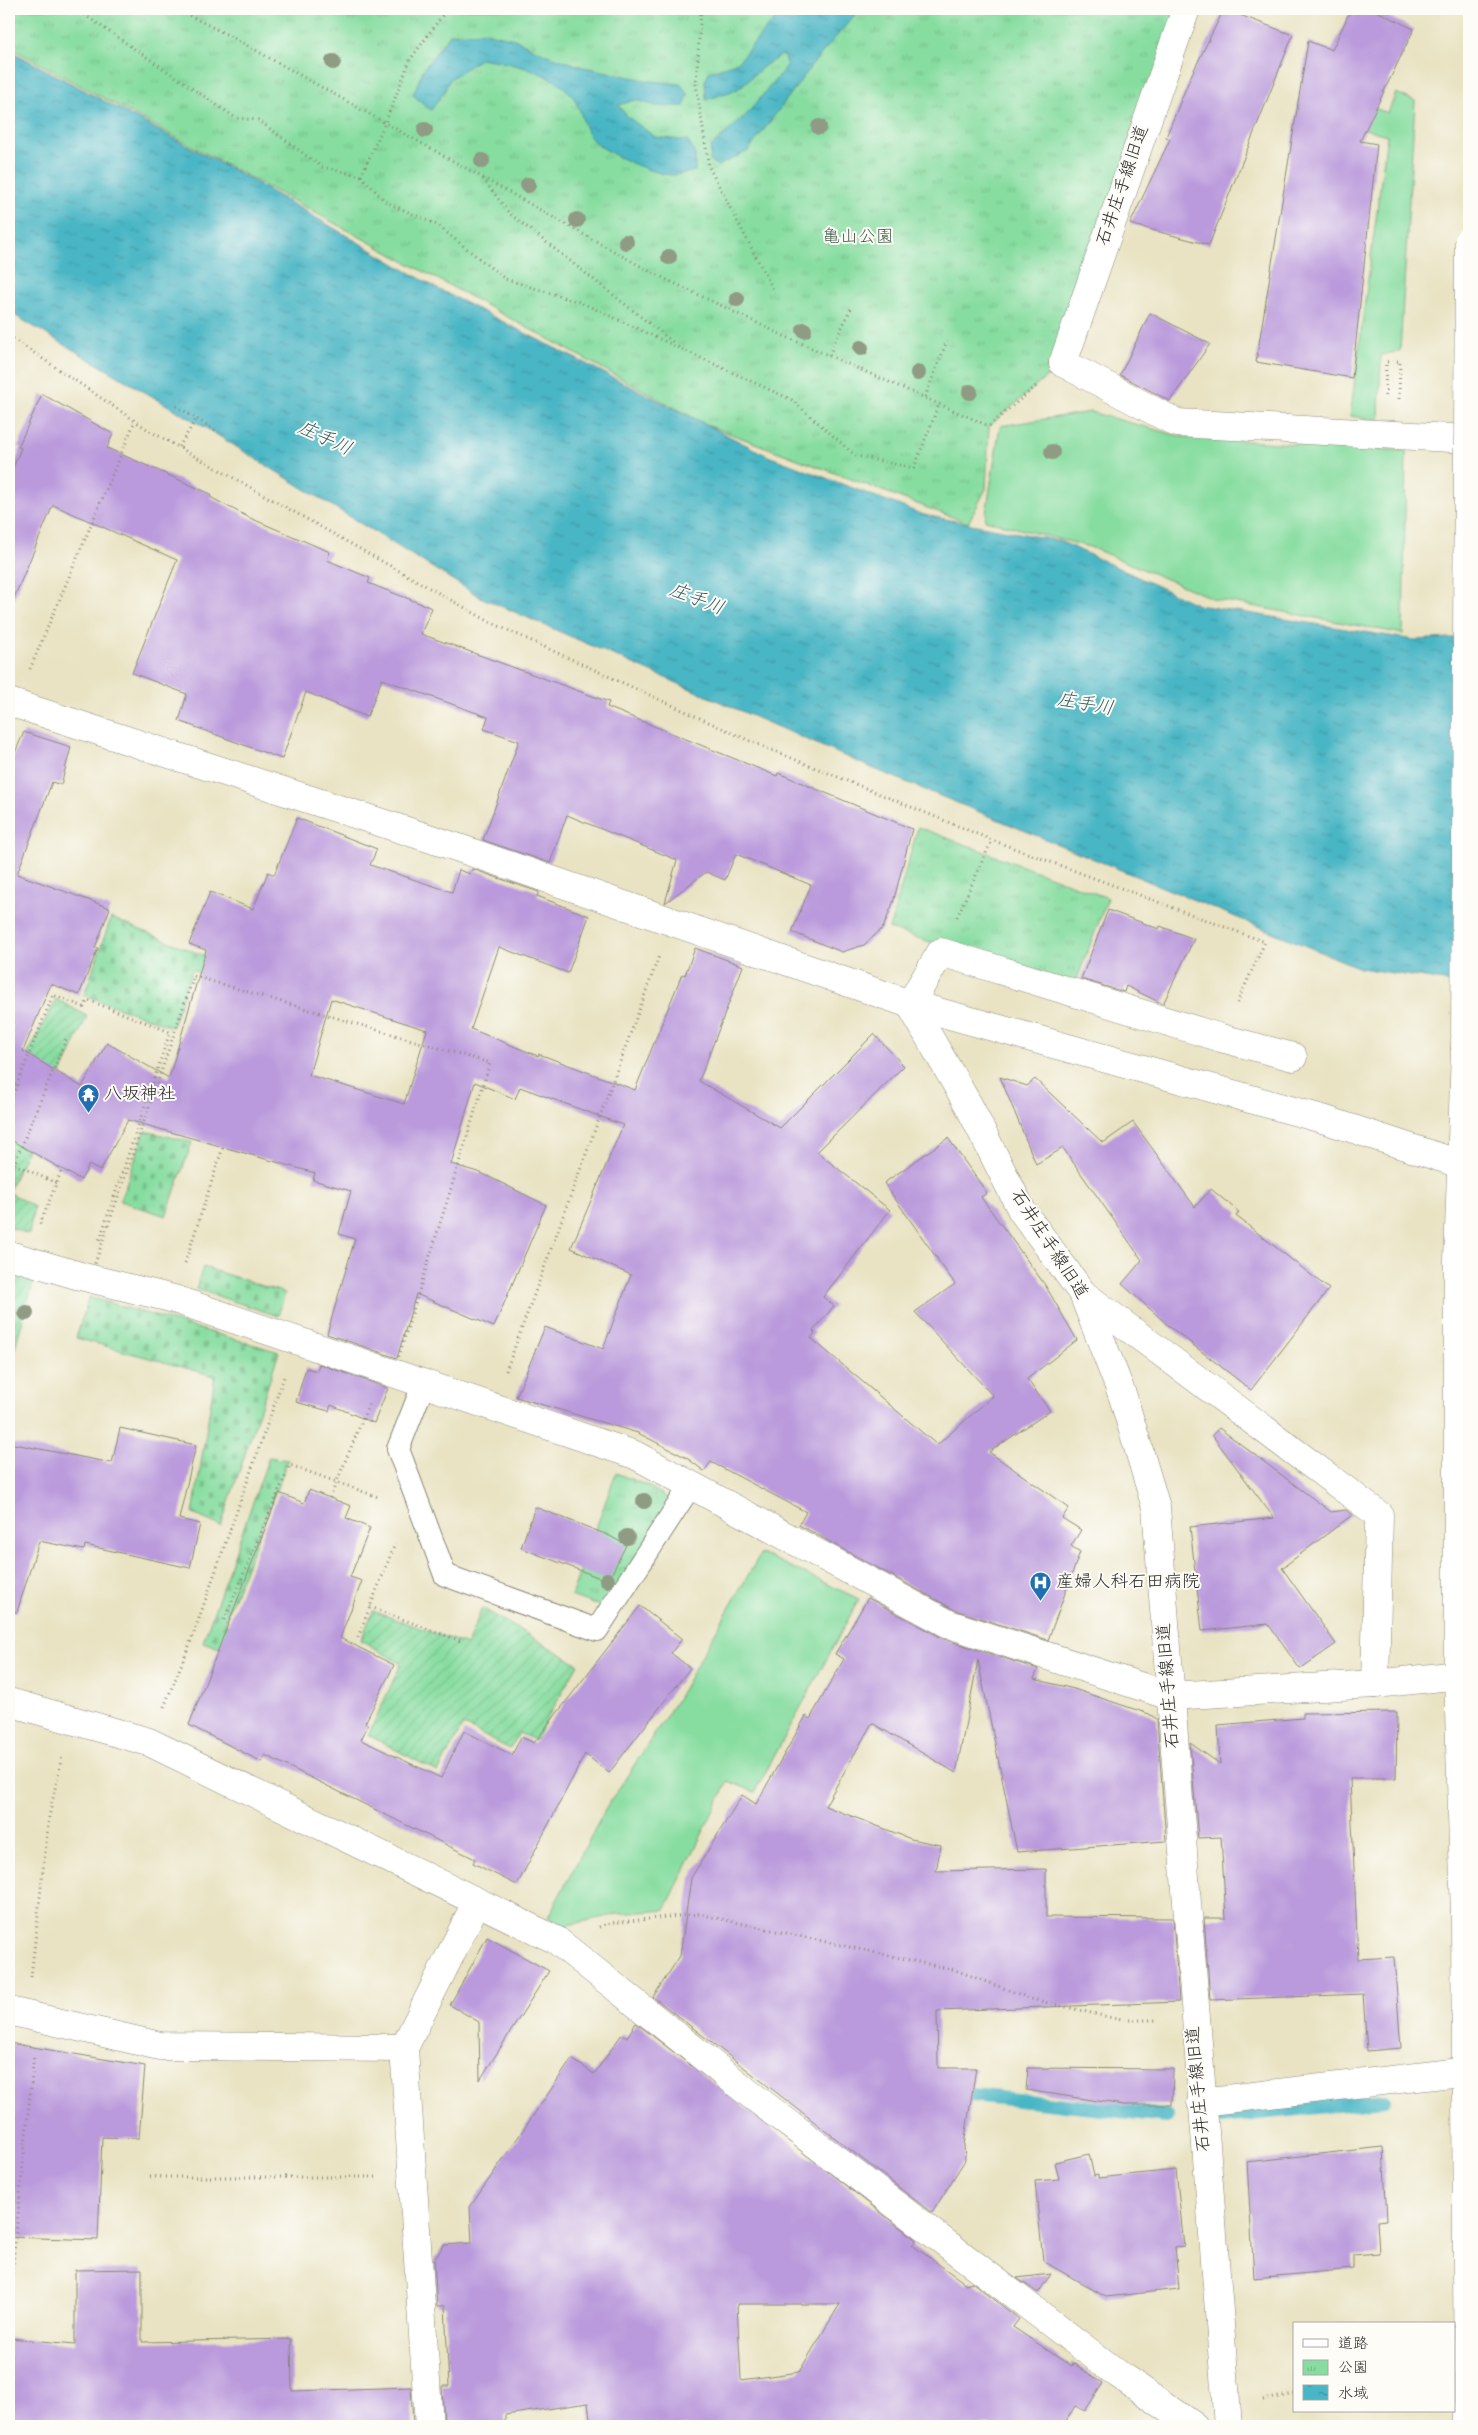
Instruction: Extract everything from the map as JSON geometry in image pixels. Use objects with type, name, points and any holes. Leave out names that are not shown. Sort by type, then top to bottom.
[{"type":"street","name":"石井庄手線旧道","points":[[1063,363],[1186,9]]},
{"type":"street","points":[[1468,2426],[1464,1675],[1458,1261],[1466,1174],[1469,240]]},
{"type":"street","points":[[1063,363],[1177,423],[1469,439]]},
{"type":"street","points":[[11,708],[456,847],[910,1004],[1326,1120],[1466,1174]]},
{"type":"street","points":[[910,1004],[941,952],[1221,1038],[1293,1057]]},
{"type":"street","name":"石井庄手線旧道","points":[[910,1004],[969,1106],[1022,1211],[1083,1294],[1123,1397],[1156,1507],[1228,2426]]},
{"type":"street","points":[[18,1257],[175,1294],[297,1340],[635,1455],[949,1624],[1170,1696],[1375,1684],[1464,1675]]},
{"type":"street","points":[[1083,1294],[1379,1515],[1375,1684]]},
{"type":"street","points":[[9,1702],[149,1742],[476,1903],[556,1940],[767,2108],[1118,2374],[1194,2426]]},
{"type":"street","points":[[429,2426],[414,2176],[404,2048],[476,1903]]},
{"type":"street","points":[[24,2015],[160,2046],[404,2048]]},
{"type":"street","points":[[1202,2102],[1467,2071]]},
{"type":"lane","points":[[424,1383],[398,1449],[445,1576],[597,1630],[691,1485]]},
{"type":"path","points":[[76,9],[236,118],[258,120],[322,167],[361,176],[386,202],[437,225],[506,278],[582,303],[792,400],[856,456],[914,468],[939,404]]},
{"type":"path","points":[[176,9],[232,37],[651,272],[830,356],[989,426],[1063,363]]},
{"type":"path","points":[[361,176],[386,123],[410,60],[447,9]]},
{"type":"path","points":[[701,9],[696,84],[709,168],[774,291]]},
{"type":"path","points":[[481,177],[509,213],[677,346]]},
{"type":"path","points":[[830,356],[852,306]]},
{"type":"path","points":[[9,336],[135,421],[179,448],[490,622],[750,741],[992,840],[1265,942],[1221,1038]]},
{"type":"path","points":[[925,397],[947,341]]},
{"type":"path","points":[[1384,434],[1386,362],[1400,361],[1399,408]]},
{"type":"path","points":[[176,406],[218,432]]},
{"type":"path","points":[[179,448],[197,418]]},
{"type":"path","points":[[11,708],[135,421]]},
{"type":"path","points":[[941,952],[992,840]]},
{"type":"path","points":[[493,1406],[671,922]]},
{"type":"path","points":[[194,976],[490,1063],[396,1365],[175,1294],[91,1275],[194,976]]},
{"type":"path","points":[[9,1104],[53,995],[84,1007],[88,1000],[170,1032],[90,1267]]},
{"type":"path","points":[[56,1183],[14,1164],[66,1038]]},
{"type":"path","points":[[183,1271],[223,1147]]},
{"type":"path","points":[[18,1257],[62,1169]]},
{"type":"path","points":[[149,1742],[191,1641],[297,1340]]},
{"type":"path","points":[[330,1498],[384,1369]]},
{"type":"path","points":[[224,1620],[290,1465],[381,1498]]},
{"type":"path","points":[[358,1637],[397,1538]]},
{"type":"path","points":[[370,1607],[463,1642]]},
{"type":"path","points":[[11,2283],[24,2015],[49,1817],[69,1719]]},
{"type":"path","points":[[556,1940],[610,1923],[698,1914],[955,1970],[1032,1999],[1121,2020],[1195,2020]]},
{"type":"path","points":[[150,2177],[414,2176]]},
{"type":"green space","name":"亀山公園","points":[[9,9],[1186,9],[1063,363],[989,426],[986,489],[968,523],[707,425],[9,47]]},
{"type":"green space","points":[[1312,86],[1388,113],[1396,93],[1415,101],[1400,351],[1381,355],[1379,420],[1350,416],[1387,135],[1302,112]]},
{"type":"green space","points":[[1090,412],[1183,437],[1406,451],[1403,634],[1214,599],[1090,547],[985,520],[1000,426]]},
{"type":"green space","points":[[918,827],[1108,898],[1074,987],[889,929]]},
{"type":"green space","points":[[111,918],[249,974],[244,988],[192,970],[172,1027],[84,995]]},
{"type":"green space","points":[[56,999],[87,1016],[9,1190],[9,1091]]},
{"type":"green space","points":[[145,1131],[192,1142],[166,1216],[120,1201]]},
{"type":"green space","points":[[9,1192],[34,1207],[29,1234],[9,1227]]},
{"type":"green space","points":[[9,1265],[36,1273],[14,1351],[9,1349]]},
{"type":"green space","points":[[203,1267],[285,1293],[278,1316],[196,1289]]},
{"type":"green space","points":[[89,1297],[279,1352],[221,1526],[193,1514],[215,1376],[76,1338]]},
{"type":"green space","points":[[269,1457],[288,1460],[224,1623],[245,1632],[236,1654],[203,1642]]},
{"type":"green space","points":[[616,1473],[648,1486],[671,1500],[605,1608],[571,1596]]},
{"type":"green space","points":[[761,1553],[859,1599],[755,1792],[728,1781],[665,1910],[618,1914],[563,1926],[548,1917],[605,1810],[674,1704]]},
{"type":"green space","points":[[482,1608],[578,1664],[535,1740],[519,1733],[510,1749],[463,1725],[438,1772],[368,1735],[401,1664],[361,1640],[373,1611],[467,1645]]},
{"type":"water","points":[[789,9],[860,9],[816,60],[748,151],[718,166],[710,161],[711,147],[747,114],[787,66],[783,54],[763,67],[738,89],[706,100],[705,81],[709,72],[738,62],[769,25]]},
{"type":"water","points":[[484,32],[514,39],[547,55],[583,67],[650,81],[680,84],[688,94],[684,106],[657,106],[635,100],[618,105],[628,117],[655,137],[688,141],[695,155],[695,171],[675,175],[663,174],[628,161],[605,149],[590,137],[579,108],[569,92],[549,78],[516,65],[481,58],[450,79],[444,92],[431,110],[413,95],[423,70],[450,34]]},
{"type":"water","name":"庄手川","points":[[9,50],[248,178],[438,289],[768,456],[924,515],[1060,541],[1198,605],[1414,640],[1469,637],[1469,990],[1444,981],[1360,968],[867,766],[480,597],[201,425],[9,312]]},
{"type":"building","points":[[1224,9],[1293,35],[1209,245],[1130,224],[1170,139],[1166,137],[1190,78]]},
{"type":"building","points":[[1351,9],[1372,9],[1414,29],[1360,141],[1377,144],[1352,378],[1256,362],[1308,41],[1332,50]]},
{"type":"building","points":[[1150,313],[1210,344],[1170,401],[1120,375]]},
{"type":"building","points":[[42,394],[113,434],[107,448],[211,494],[210,497],[250,518],[330,552],[327,560],[370,578],[368,583],[432,608],[421,634],[609,702],[607,707],[777,776],[778,773],[912,829],[893,903],[883,928],[864,945],[842,952],[792,932],[811,885],[736,854],[725,880],[706,872],[665,903],[677,860],[567,815],[550,863],[483,840],[519,741],[484,729],[488,717],[382,679],[367,717],[306,692],[282,759],[179,721],[187,694],[132,673],[177,560],[53,505],[9,610],[9,478],[21,448],[18,447]]},
{"type":"building","points":[[24,732],[71,747],[61,785],[52,782],[17,874],[110,908],[95,948],[98,948],[79,995],[51,984],[23,1051],[82,1087],[107,1043],[169,1078],[206,950],[189,944],[210,892],[253,909],[268,872],[274,875],[297,818],[377,849],[370,865],[452,892],[459,870],[470,874],[472,869],[539,892],[537,896],[589,916],[568,973],[499,947],[471,1029],[538,1056],[539,1054],[635,1090],[682,974],[685,975],[695,948],[743,966],[699,1081],[780,1128],[874,1034],[904,1066],[817,1152],[890,1210],[823,1297],[834,1306],[813,1331],[815,1333],[811,1338],[937,1445],[993,1396],[915,1312],[955,1284],[884,1183],[948,1138],[987,1193],[981,1197],[1045,1285],[1077,1340],[1027,1379],[1050,1411],[989,1452],[1069,1508],[1062,1518],[1081,1530],[1071,1546],[1080,1552],[1048,1640],[955,1610],[799,1525],[806,1512],[711,1462],[704,1471],[687,1458],[638,1433],[516,1397],[545,1327],[603,1349],[631,1275],[571,1248],[623,1125],[520,1087],[515,1099],[475,1082],[451,1164],[481,1173],[546,1205],[494,1327],[416,1294],[397,1358],[327,1334],[355,1239],[339,1234],[351,1191],[313,1180],[315,1173],[128,1120],[100,1171],[89,1165],[81,1180],[9,1139],[9,766]],"holes":[[[331,999],[427,1030],[404,1104],[309,1075]]]},
{"type":"building","points":[[1108,910],[1159,929],[1160,926],[1194,939],[1163,1004],[1126,986],[1124,992],[1081,979]]},
{"type":"building","points":[[1000,1077],[1027,1086],[1035,1079],[1103,1143],[1133,1122],[1195,1207],[1211,1189],[1239,1212],[1236,1216],[1329,1289],[1251,1390],[1170,1327],[1122,1284],[1142,1260],[1063,1148],[1036,1164]]},
{"type":"building","points":[[319,1364],[388,1388],[374,1423],[331,1405],[329,1411],[296,1402],[306,1368],[317,1371]]},
{"type":"building","points":[[120,1428],[196,1445],[179,1519],[200,1524],[190,1568],[85,1545],[84,1550],[39,1541],[17,1612],[9,1611],[9,1443],[112,1463]]},
{"type":"building","points":[[1219,1428],[1331,1512],[1346,1510],[1352,1515],[1282,1568],[1336,1644],[1300,1669],[1268,1624],[1202,1631],[1190,1527],[1274,1518],[1212,1435]]},
{"type":"building","points":[[309,1490],[351,1506],[346,1518],[370,1528],[350,1577],[362,1581],[340,1638],[394,1665],[365,1723],[368,1725],[361,1740],[441,1778],[464,1731],[512,1755],[521,1737],[534,1743],[640,1606],[682,1639],[671,1653],[690,1668],[609,1773],[585,1754],[517,1885],[473,1863],[475,1859],[265,1755],[262,1762],[189,1725],[279,1493],[304,1503]]},
{"type":"building","points":[[535,1507],[608,1535],[626,1545],[608,1581],[521,1548]]},
{"type":"building","points":[[868,1598],[944,1639],[1038,1669],[1034,1679],[1074,1689],[1149,1714],[1157,1719],[1166,1841],[1017,1852],[978,1660],[956,1773],[872,1723],[825,1806],[911,1839],[941,1845],[936,1871],[1046,1869],[1046,1917],[1173,1918],[1179,2002],[937,2011],[938,2068],[976,2068],[964,2145],[965,2160],[932,2213],[653,1997],[680,1956],[691,1878],[742,1795],[756,1804],[806,1716],[810,1719],[844,1659],[835,1654]]},
{"type":"building","points":[[1397,1712],[1396,1778],[1350,1778],[1358,1959],[1394,1957],[1401,2048],[1367,2051],[1363,1994],[1210,2000],[1204,1918],[1226,1918],[1221,1837],[1198,1838],[1190,1743],[1220,1764],[1218,1725],[1303,1718],[1303,1713]]},
{"type":"building","points":[[487,1937],[549,1971],[480,2080],[479,2022],[450,2005]]},
{"type":"building","points":[[636,2023],[916,2240],[912,2245],[966,2284],[972,2282],[1019,2319],[1013,2327],[1071,2366],[1073,2363],[1103,2383],[1085,2411],[1075,2406],[1063,2426],[591,2426],[588,2403],[505,2415],[505,2426],[444,2426],[442,2386],[449,2386],[445,2306],[437,2306],[434,2260],[444,2245],[472,2243],[470,2207],[572,2059],[594,2074],[622,2034],[627,2037]],"holes":[[[737,2304],[840,2304],[799,2372],[741,2380]]]},
{"type":"building","points":[[9,2043],[145,2066],[139,2138],[102,2137],[98,2240],[9,2237]]},
{"type":"building","points":[[1028,2068],[1173,2069],[1172,2105],[1124,2105],[1026,2090]]},
{"type":"building","points":[[1383,2147],[1387,2220],[1377,2221],[1379,2253],[1353,2255],[1353,2269],[1254,2278],[1247,2162]]},
{"type":"building","points":[[1089,2154],[1094,2176],[1098,2175],[1098,2178],[1176,2170],[1184,2246],[1175,2247],[1179,2289],[1106,2297],[1043,2261],[1035,2181],[1059,2179],[1055,2162]]},
{"type":"building","points":[[142,2269],[142,2342],[291,2339],[292,2391],[411,2387],[413,2426],[9,2426],[9,2338],[75,2344],[75,2270]]},
{"type":"building","points":[[1051,2274],[1038,2293],[1017,2278]]},
{"type":"waterway","points":[[954,2093],[1167,2116]]},
{"type":"waterway","points":[[1212,2118],[1384,2100]]},
{"type":"place","name":"八坂神社","points":[[88,1114]]},
{"type":"place","name":"産婦人科石田病院","points":[[1040,1602]]}]
